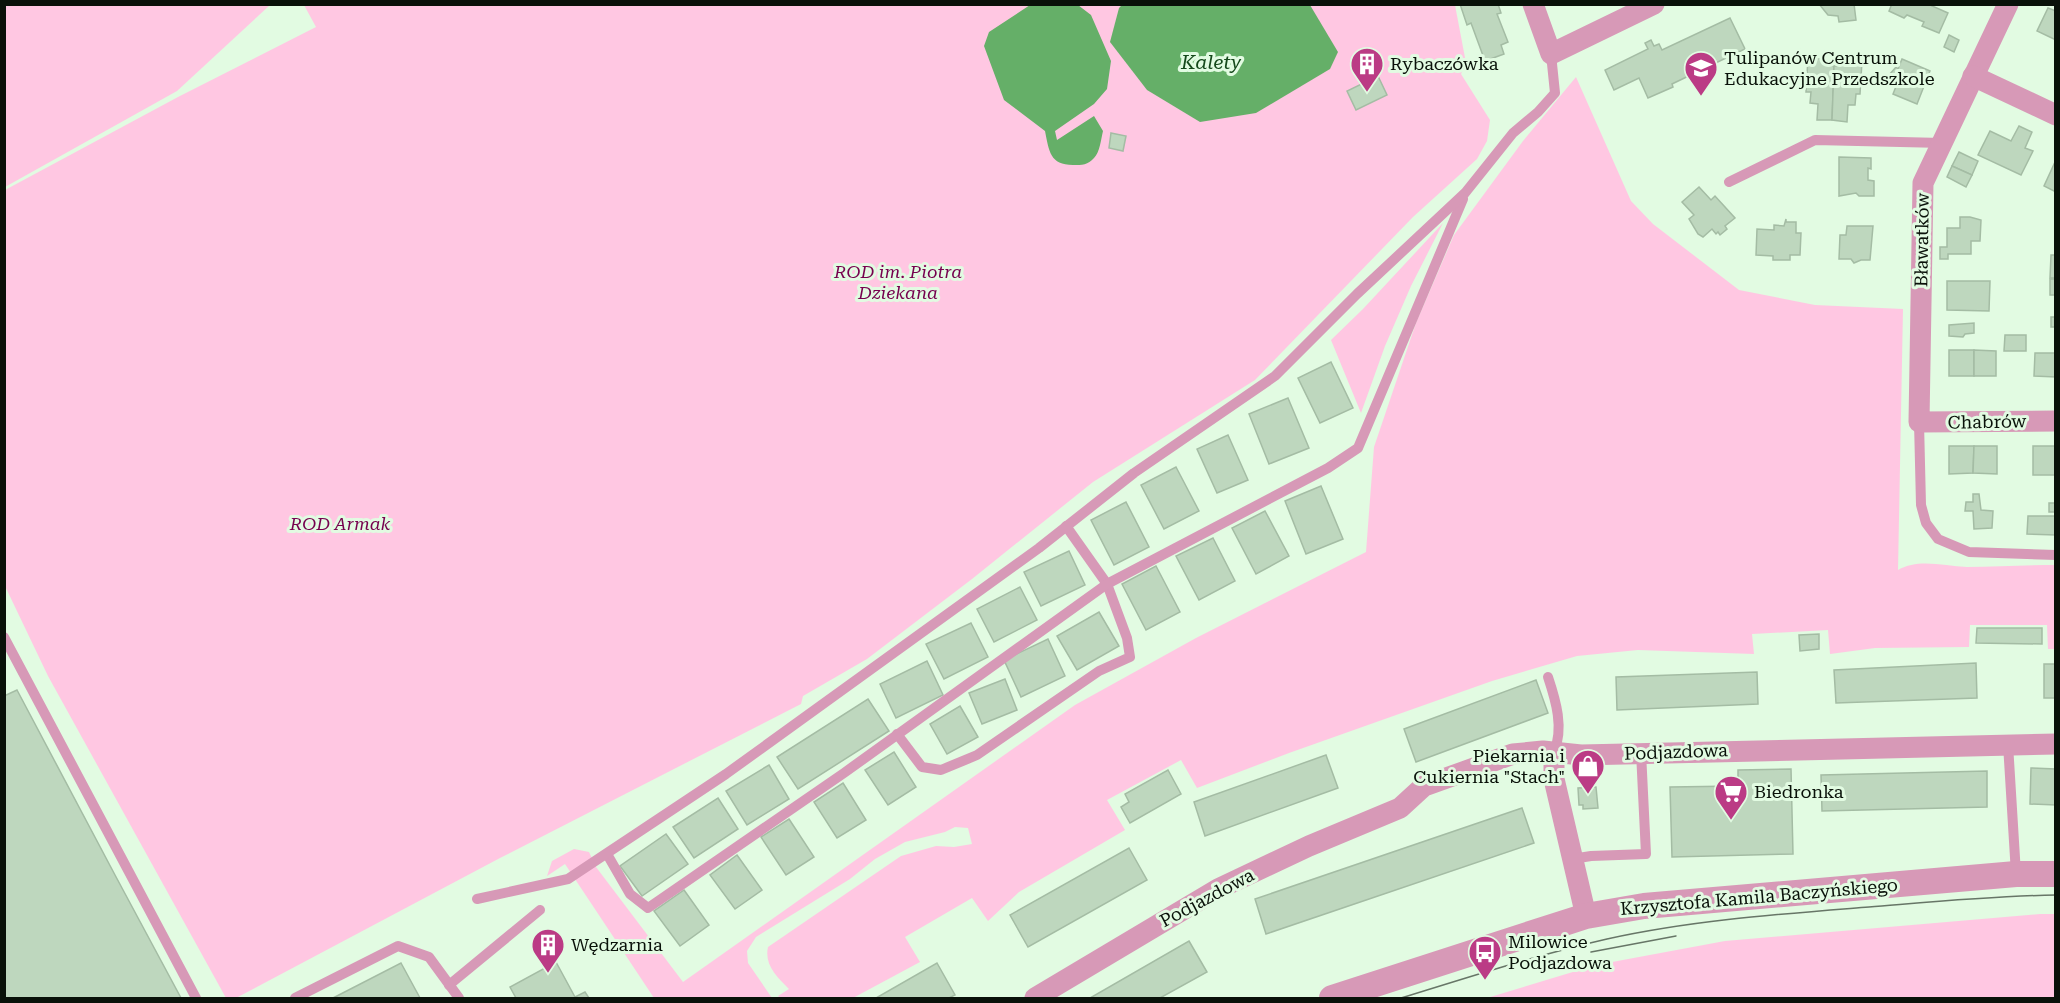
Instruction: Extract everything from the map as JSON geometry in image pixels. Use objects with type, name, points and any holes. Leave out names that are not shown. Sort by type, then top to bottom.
[{"type":"street","points":[[1533,4],[1551,54],[1654,4]]},
{"type":"street","name":"Bławatków","points":[[1918,422],[1923,183],[2005,6]]},
{"type":"street","points":[[1973,76],[2055,115]]},
{"type":"street","name":"Chabrów","points":[[1918,422],[2055,421]]},
{"type":"street","name":"Podjazdowa","points":[[1035,999],[1218,889],[1309,846],[1400,808],[1424,786],[1513,754],[1529,751],[1581,755],[2055,744]]},
{"type":"street","points":[[1554,752],[1554,778],[1586,916]]},
{"type":"street","name":"Krzysztofa Kamila Baczyńskiego","points":[[1332,999],[1586,916],[1644,906],[2016,874],[2055,874]]},
{"type":"lane","points":[[477,899],[568,879],[607,854],[891,657],[1134,473],[1275,376],[1357,294],[1465,193],[1513,133],[1539,112],[1555,93],[1551,54]]},
{"type":"lane","points":[[1729,182],[1815,140],[1943,143]]},
{"type":"lane","points":[[607,854],[630,894],[648,908],[1107,584],[1328,468],[1358,448],[1465,193]]},
{"type":"lane","points":[[1918,422],[1921,505],[1926,523],[1938,539],[1969,552],[2055,555]]},
{"type":"lane","points":[[897,734],[922,767],[941,771],[977,755],[1100,671],[1130,657],[1127,638],[1107,584],[1066,526]]},
{"type":"lane","points":[[4,637],[196,999]]},
{"type":"lane","points":[[1548,677],[1560,731],[1554,752]]},
{"type":"lane","points":[[2008,744],[2016,874]]},
{"type":"lane","points":[[1572,859],[1646,854],[1641,752]]},
{"type":"lane","points":[[449,985],[540,910]]},
{"type":"lane","points":[[295,999],[398,946],[429,957],[459,999]]},
{"type":"green space","points":[[5,4],[270,5],[177,91],[5,187]]},
{"type":"green space","points":[[304,5],[1455,5],[1466,63],[1461,74],[1490,120],[1487,141],[1477,159],[1413,217],[1255,380],[1093,482],[867,659],[803,696],[801,704],[500,858],[236,998],[226,998],[48,676],[5,586],[5,190],[178,97],[316,27]]},
{"type":"green space","points":[[1576,77],[1631,201],[1653,224],[1739,290],[1815,305],[1903,309],[1898,570],[1914,564],[1967,567],[2055,565],[2055,649],[2048,649],[2047,625],[1970,625],[1969,647],[1875,648],[1830,654],[1828,630],[1752,634],[1754,654],[1638,650],[1577,656],[1492,681],[1197,788],[1181,760],[1107,800],[1125,830],[1019,892],[988,921],[972,898],[905,937],[920,962],[853,998],[780,998],[778,996],[789,989],[770,965],[768,947],[901,856],[936,846],[954,847],[972,844],[968,828],[955,827],[945,832],[905,842],[756,937],[747,951],[748,963],[772,998],[654,998],[565,864],[547,876],[552,861],[574,849],[589,852],[596,867],[683,982],[1075,705],[1196,638],[1366,552],[1374,447],[1416,323],[1454,235],[1523,141]]},
{"type":"green space","points":[[1443,223],[1411,286],[1385,346],[1361,413],[1331,340]]},
{"type":"green space","points":[[2055,914],[2055,998],[1487,998],[1596,965],[1725,941]]},
{"type":"water","points":[[1030,5],[1078,5],[1091,15],[1111,61],[1107,89],[1094,104],[1055,131],[1057,140],[1094,116],[1103,131],[1098,152],[1087,163],[1065,164],[1055,160],[1045,131],[1004,100],[984,46],[989,32]]},
{"type":"water","name":"Kalety","points":[[1122,5],[1310,5],[1338,52],[1330,69],[1256,113],[1200,122],[1147,90],[1110,42],[1119,8]]},
{"type":"building","points":[[1460,4],[1498,4],[1501,13],[1497,14],[1508,42],[1501,45],[1504,54],[1485,61],[1471,23],[1467,25]]},
{"type":"building","points":[[1819,4],[1854,4],[1856,20],[1839,22],[1838,16],[1828,15]]},
{"type":"building","points":[[1890,4],[1933,4],[1932,6],[1948,13],[1939,33],[1922,26],[1924,22],[1907,15],[1904,18],[1889,11]]},
{"type":"building","points":[[2048,8],[2056,11],[2056,40],[2037,31]]},
{"type":"building","points":[[1730,18],[1745,49],[1648,98],[1639,78],[1614,90],[1605,70],[1648,49],[1645,43],[1651,40],[1654,46],[1659,44],[1662,50]]},
{"type":"building","points":[[1949,35],[1959,40],[1954,52],[1944,47]]},
{"type":"building","points":[[1808,58],[1826,59],[1826,65],[1834,66],[1832,120],[1817,120],[1818,104],[1810,103],[1811,92],[1806,92]]},
{"type":"building","points":[[1902,59],[1930,71],[1917,104],[1893,94],[1897,84],[1889,81],[1889,75],[1896,67],[1898,69]]},
{"type":"building","points":[[1844,60],[1862,61],[1860,94],[1856,94],[1855,105],[1848,105],[1847,122],[1832,120],[1834,66],[1844,66]]},
{"type":"building","name":"Rybaczówka","points":[[1378,76],[1387,95],[1356,110],[1347,91]]},
{"type":"building","points":[[2019,126],[2032,132],[2025,148],[2033,151],[2021,175],[1978,155],[1990,131],[2011,141]]},
{"type":"building","points":[[1111,133],[1126,136],[1123,151],[1109,148]]},
{"type":"building","points":[[1959,152],[1978,161],[1972,175],[1952,166]]},
{"type":"building","points":[[1839,157],[1871,158],[1868,180],[1874,181],[1874,196],[1859,196],[1856,193],[1839,196]]},
{"type":"building","points":[[2056,162],[2056,192],[2044,186]]},
{"type":"building","points":[[1952,166],[1972,175],[1966,187],[1947,177]]},
{"type":"building","points":[[1699,187],[1711,200],[1715,196],[1735,218],[1725,226],[1727,229],[1720,235],[1712,229],[1703,237],[1698,234],[1689,219],[1694,215],[1682,202]]},
{"type":"building","points":[[1960,217],[1981,220],[1980,241],[1971,241],[1971,254],[1948,254],[1948,259],[1940,259],[1940,247],[1947,247],[1947,228],[1960,228]]},
{"type":"building","points":[[1786,219],[1786,222],[1796,222],[1796,233],[1801,233],[1800,255],[1790,255],[1790,260],[1773,260],[1773,256],[1756,255],[1757,229],[1774,230],[1774,225],[1784,226]]},
{"type":"building","points":[[1847,226],[1873,226],[1870,260],[1854,263],[1851,259],[1839,259],[1840,235],[1846,235]]},
{"type":"building","points":[[2051,255],[2056,255],[2056,278],[2050,278]]},
{"type":"building","points":[[2050,279],[2056,279],[2056,295],[2050,295]]},
{"type":"building","points":[[1947,281],[1990,281],[1989,311],[1947,310]]},
{"type":"building","points":[[2051,317],[2056,317],[2056,327],[2051,327]]},
{"type":"building","points":[[1974,323],[1974,333],[1965,334],[1963,337],[1949,336],[1949,325]]},
{"type":"building","points":[[2005,335],[2026,335],[2026,351],[2004,351]]},
{"type":"building","points":[[1949,350],[1974,350],[1974,376],[1949,376]]},
{"type":"building","points":[[1974,350],[1996,351],[1996,376],[1974,376]]},
{"type":"building","points":[[2035,353],[2056,353],[2056,377],[2034,376]]},
{"type":"building","points":[[1331,362],[1353,408],[1320,423],[1298,378]]},
{"type":"building","points":[[1288,398],[1309,448],[1269,464],[1249,414]]},
{"type":"building","points":[[1228,435],[1248,480],[1217,493],[1197,449]]},
{"type":"building","points":[[1949,446],[1974,446],[1973,473],[1949,474]]},
{"type":"building","points":[[1974,446],[1997,446],[1997,474],[1973,473]]},
{"type":"building","points":[[2033,446],[2056,446],[2056,475],[2033,475]]},
{"type":"building","points":[[1176,467],[1199,511],[1164,529],[1141,485]]},
{"type":"building","points":[[1321,486],[1343,539],[1306,554],[1285,501]]},
{"type":"building","points":[[1973,494],[1979,494],[1981,510],[1993,511],[1992,528],[1974,529],[1973,511],[1965,511],[1966,502],[1973,502]]},
{"type":"building","points":[[1126,502],[1149,547],[1114,565],[1091,520]]},
{"type":"building","points":[[2049,503],[2056,503],[2056,512],[2049,512]]},
{"type":"building","points":[[1265,511],[1289,556],[1256,574],[1232,528]]},
{"type":"building","points":[[2028,516],[2056,516],[2056,535],[2027,534]]},
{"type":"building","points":[[1213,538],[1235,581],[1199,600],[1176,556]]},
{"type":"building","points":[[1069,551],[1085,585],[1041,606],[1024,572]]},
{"type":"building","points":[[1156,566],[1180,612],[1146,630],[1122,584]]},
{"type":"building","points":[[1020,587],[1037,620],[994,642],[977,609]]},
{"type":"building","points":[[1099,612],[1119,646],[1077,670],[1057,636]]},
{"type":"building","points":[[971,623],[988,657],[944,679],[926,644]]},
{"type":"building","points":[[1977,628],[2042,628],[2042,644],[1976,643]]},
{"type":"building","points":[[1819,634],[1819,649],[1800,651],[1799,635]]},
{"type":"building","points":[[1048,639],[1065,676],[1021,697],[1004,660]]},
{"type":"building","points":[[927,661],[943,695],[896,718],[880,684]]},
{"type":"building","points":[[1976,663],[1977,698],[1836,703],[1834,670]]},
{"type":"building","points":[[2044,664],[2056,664],[2056,698],[2044,698]]},
{"type":"building","points":[[1757,672],[1758,704],[1617,710],[1616,677]]},
{"type":"building","points":[[1005,679],[1017,710],[982,724],[969,693]]},
{"type":"building","points":[[1536,680],[1548,713],[1416,762],[1404,729]]},
{"type":"building","points":[[17,690],[181,998],[4,998],[4,696]]},
{"type":"building","points":[[868,699],[889,731],[798,789],[777,757]]},
{"type":"building","points":[[960,706],[978,737],[947,754],[930,724]]},
{"type":"building","points":[[894,752],[916,787],[888,805],[865,770]]},
{"type":"building","points":[[1326,755],[1338,788],[1205,836],[1194,802]]},
{"type":"building","points":[[769,765],[789,799],[747,825],[726,791]]},
{"type":"building","points":[[2031,768],[2056,769],[2056,805],[2030,804]]},
{"type":"building","name":"Biedronka","points":[[1791,769],[1793,854],[1672,857],[1670,787],[1738,786],[1738,770]]},
{"type":"building","points":[[1168,770],[1181,794],[1130,823],[1121,807],[1129,802],[1125,794]]},
{"type":"building","points":[[1987,771],[1987,807],[1822,811],[1821,775]]},
{"type":"building","points":[[843,783],[866,820],[837,838],[814,802]]},
{"type":"building","name":"Piekarnia i Cukiernia \"Stach\"","points":[[1596,787],[1598,808],[1583,809],[1583,805],[1579,805],[1578,788]]},
{"type":"building","points":[[718,798],[738,829],[694,858],[673,827]]},
{"type":"building","points":[[1522,808],[1534,843],[1266,934],[1255,899]]},
{"type":"building","points":[[789,819],[814,857],[786,875],[761,837]]},
{"type":"building","points":[[666,834],[688,864],[642,896],[620,866]]},
{"type":"building","points":[[1129,848],[1147,880],[1028,947],[1010,915]]},
{"type":"building","points":[[737,855],[762,890],[735,909],[710,875]]},
{"type":"building","points":[[684,890],[709,925],[680,946],[654,911]]},
{"type":"building","points":[[1189,941],[1207,972],[1160,998],[1090,998]]},
{"type":"building","name":"Wędzarnia","points":[[556,962],[575,997],[585,992],[589,998],[516,998],[510,987]]},
{"type":"building","points":[[401,963],[420,998],[333,998]]},
{"type":"building","points":[[937,963],[955,995],[949,998],[876,998]]},
{"type":"tram line","points":[[1401,998],[1555,952],[1639,932],[1737,918],[1803,912],[2056,895]]},
{"type":"tram line","points":[[1591,952],[1676,936]]},
{"type":"place","name":"Rybaczówka","points":[[1367,93]]},
{"type":"place","name":"Tulipanów Centrum Edukacyjne Przedszkole","points":[[1701,97]]},
{"type":"place","name":"Piekarnia i Cukiernia \"Stach\"","points":[[1588,795]]},
{"type":"place","name":"Biedronka","points":[[1731,821]]},
{"type":"place","name":"Wędzarnia","points":[[548,974]]},
{"type":"place","name":"Milowice Podjazdowa","points":[[1485,981]]},
{"type":"park label","name":"ROD im. Piotra Dziekana","points":[[898,282]]},
{"type":"park label","name":"ROD Armak","points":[[340,524]]}]
